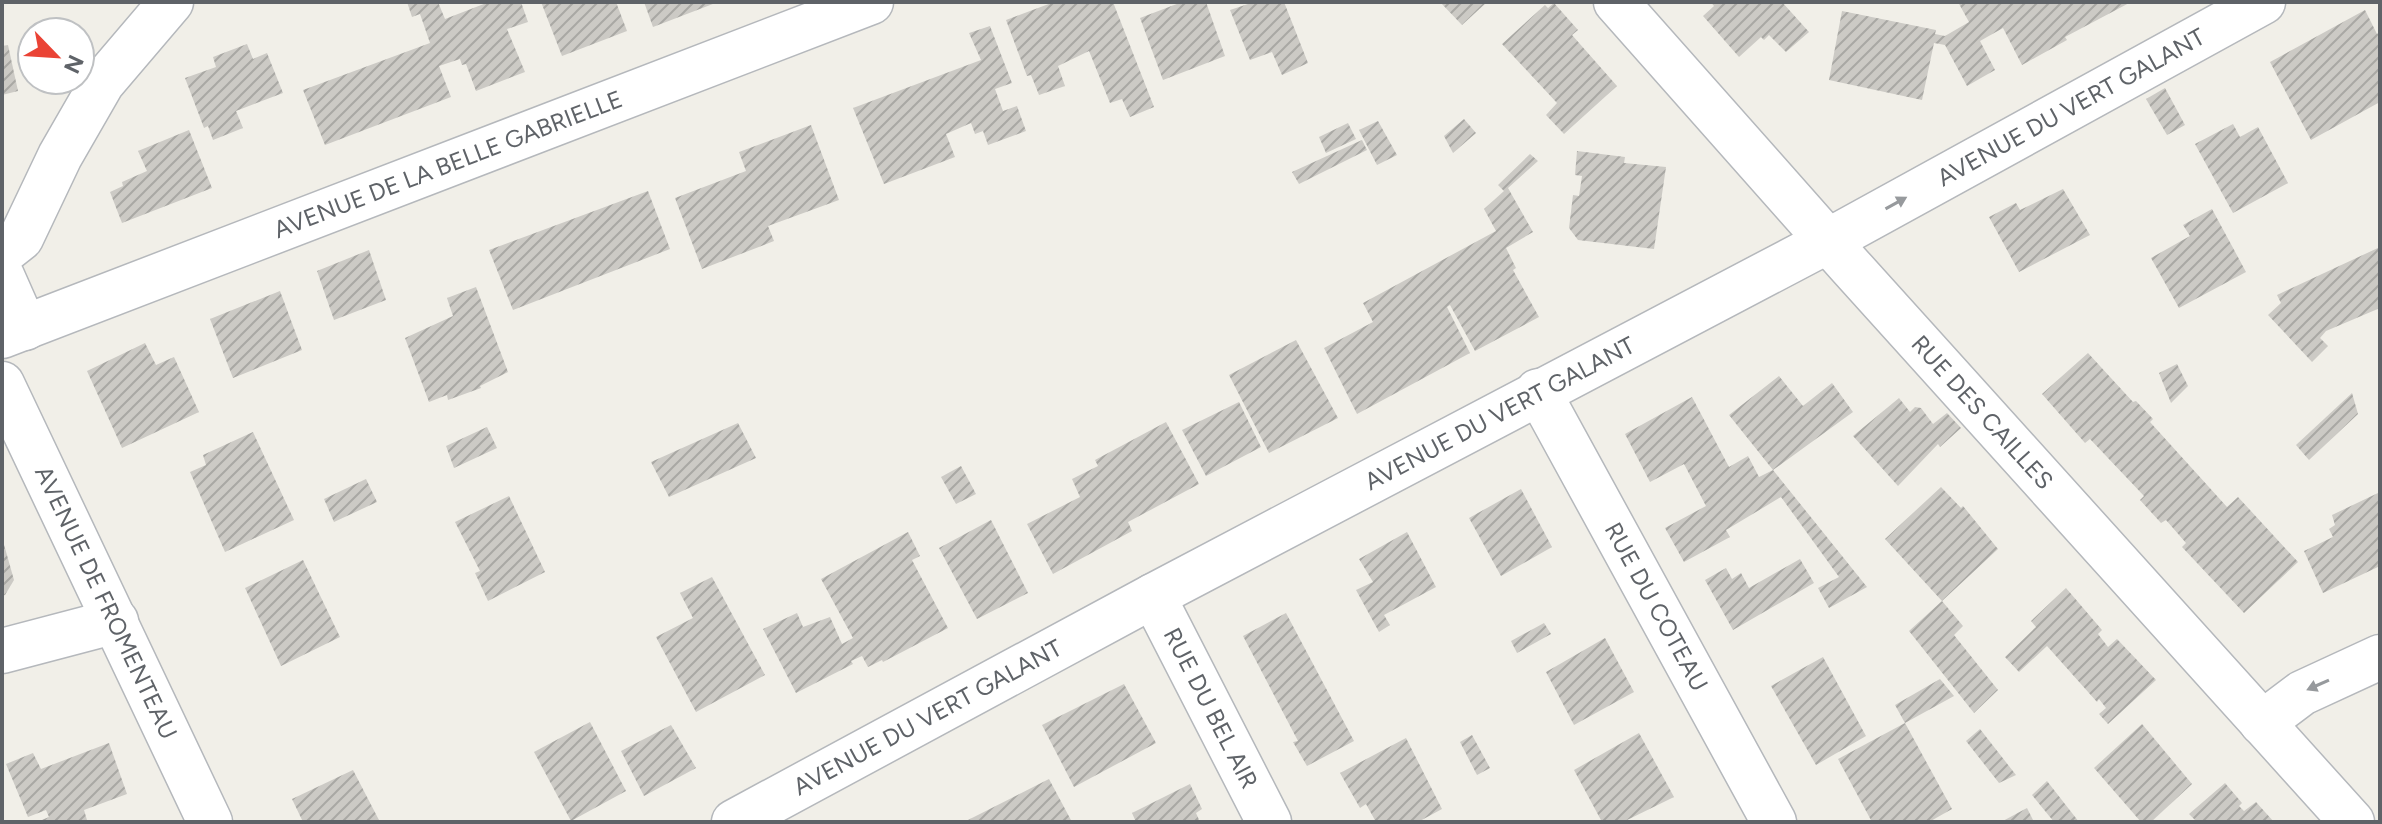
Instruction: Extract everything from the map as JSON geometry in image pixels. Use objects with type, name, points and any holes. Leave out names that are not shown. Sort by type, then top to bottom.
[{"type":"street","points":[[2,253],[21,238],[60,156],[102,83],[171,2]]},
{"type":"street","name":"AVENUE DE LA BELLE GABRIELLE","points":[[2,276],[13,332],[871,2]]},
{"type":"street","name":"RUE DES CAILLES","points":[[1616,2],[2352,822]]},
{"type":"street","name":"AVENUE DU VERT GALANT","points":[[734,822],[1538,391],[1828,241],[2263,2]]},
{"type":"street","name":"AVENUE DE FROMENTEAU","points":[[2,384],[210,822]]},
{"type":"street","name":"RUE DU COTEAU","points":[[1538,391],[1774,822]]},
{"type":"street","name":"RUE DU BEL AIR","points":[[1153,596],[1269,822]]},
{"type":"street","points":[[2,651],[116,621]]},
{"type":"street","points":[[2262,723],[2302,693],[2380,657]]},
{"type":"building","points":[[407,2],[438,2],[445,19],[489,2],[521,2],[528,22],[507,29],[525,72],[476,91],[466,64],[462,65],[460,59],[439,66],[451,97],[325,145],[303,90],[430,43],[420,14],[412,17]]},
{"type":"building","points":[[541,2],[616,2],[627,31],[562,56]]},
{"type":"building","points":[[644,2],[718,2],[653,27]]},
{"type":"building","points":[[1054,2],[1113,2],[1154,107],[1130,117],[1122,99],[1110,103],[1089,51],[1058,66],[1065,86],[1039,95],[1031,75],[1027,76],[1006,20]]},
{"type":"building","points":[[1182,2],[1206,2],[1225,56],[1163,80],[1140,18]]},
{"type":"building","points":[[1254,2],[1284,2],[1308,63],[1282,75],[1272,52],[1250,60],[1230,10]]},
{"type":"building","points":[[1440,2],[1487,2],[1462,25]]},
{"type":"building","points":[[1711,2],[1782,2],[1809,32],[1786,52],[1769,35],[1764,40],[1761,37],[1739,57],[1703,16],[1714,6]]},
{"type":"building","points":[[1958,2],[2131,2],[2065,37],[2067,40],[2022,65],[2003,28],[1980,41],[1995,70],[1967,86],[1945,45],[1934,43],[1922,100],[1829,80],[1842,11],[1936,30],[1935,34],[1945,36],[1969,22]]},
{"type":"building","points":[[1554,3],[1578,30],[1572,35],[1617,86],[1564,134],[1546,115],[1557,103],[1502,44],[1545,5],[1548,8]]},
{"type":"building","points":[[2365,10],[2377,34],[2380,31],[2380,102],[2311,140],[2270,62]]},
{"type":"building","points":[[990,26],[1012,83],[995,89],[1003,111],[1017,106],[1026,131],[988,145],[983,131],[975,134],[971,123],[946,134],[955,157],[884,184],[853,108],[981,60],[969,33]]},
{"type":"building","points":[[247,44],[253,59],[267,53],[283,93],[236,111],[243,128],[213,140],[208,126],[204,128],[185,78],[216,67],[213,57]]},
{"type":"building","points":[[8,45],[16,92],[2,95],[2,46]]},
{"type":"building","points":[[2165,88],[2185,125],[2167,135],[2146,99]]},
{"type":"building","points":[[1464,119],[1476,133],[1453,153],[1444,136]]},
{"type":"building","points":[[1378,121],[1397,155],[1377,165],[1359,130]]},
{"type":"building","points":[[1348,123],[1356,139],[1326,153],[1319,137]]},
{"type":"building","points":[[2233,124],[2240,137],[2258,127],[2288,183],[2233,213],[2195,144]]},
{"type":"building","points":[[811,125],[839,200],[768,226],[774,241],[702,269],[675,198],[746,171],[739,152]]},
{"type":"building","points":[[189,130],[212,188],[122,223],[110,192],[123,186],[122,182],[147,171],[138,151]]},
{"type":"building","points":[[1362,140],[1367,150],[1299,184],[1292,172]]},
{"type":"building","points":[[1577,151],[1625,157],[1624,163],[1666,167],[1654,249],[1578,240],[1569,228],[1573,195],[1579,196],[1582,176],[1575,175]]},
{"type":"building","points":[[1530,154],[1538,161],[1508,188],[1533,232],[1506,248],[1516,268],[1513,270],[1539,317],[1475,351],[1450,305],[1447,307],[1470,353],[1357,414],[1324,348],[1373,322],[1363,303],[1496,231],[1484,209],[1504,191],[1498,185]]},
{"type":"building","points":[[2063,189],[2090,235],[2019,272],[1989,217],[2016,203],[2020,210]]},
{"type":"building","points":[[648,191],[670,249],[513,310],[489,250]]},
{"type":"building","points":[[2212,209],[2246,272],[2179,308],[2151,258],[2190,236],[2183,225]]},
{"type":"building","points":[[2380,247],[2380,308],[2326,331],[2320,338],[2328,346],[2312,362],[2268,315],[2281,303],[2277,295]]},
{"type":"building","points":[[369,250],[386,300],[334,320],[317,271]]},
{"type":"building","points":[[476,287],[508,372],[481,388],[448,400],[447,395],[429,402],[405,338],[453,316],[447,298]]},
{"type":"building","points":[[280,291],[302,350],[233,378],[210,319]]},
{"type":"building","points":[[1296,340],[1338,418],[1269,453],[1229,375]]},
{"type":"building","points":[[145,343],[156,365],[174,357],[199,412],[122,448],[87,371]]},
{"type":"building","points":[[2088,353],[2153,419],[2150,422],[2227,507],[2238,497],[2298,562],[2244,613],[2182,547],[2186,543],[2166,520],[2161,523],[2140,500],[2144,496],[2090,439],[2085,443],[2042,394]]},
{"type":"building","points":[[2177,364],[2188,386],[2171,403],[2159,373]]},
{"type":"building","points":[[1779,376],[1803,406],[1832,383],[1853,412],[1773,470],[1729,415]]},
{"type":"building","points":[[2352,393],[2358,414],[2309,460],[2296,445]]},
{"type":"building","points":[[1692,397],[1729,467],[1748,456],[1759,477],[1773,470],[1867,587],[1829,608],[1818,588],[1839,577],[1781,497],[1726,530],[1730,537],[1684,562],[1665,528],[1706,506],[1684,464],[1650,482],[1625,434]]},
{"type":"building","points":[[1899,398],[1910,412],[1915,407],[1921,408],[1933,424],[1947,413],[1961,428],[1940,447],[1938,444],[1898,486],[1853,436]]},
{"type":"building","points":[[1239,402],[1261,447],[1206,476],[1182,430]]},
{"type":"building","points":[[1166,422],[1199,484],[1128,522],[1132,531],[1053,574],[1027,524],[1080,497],[1072,479],[1098,466],[1095,460]]},
{"type":"building","points":[[738,423],[756,458],[669,497],[651,462]]},
{"type":"building","points":[[487,427],[497,448],[454,468],[446,446]]},
{"type":"building","points":[[253,432],[294,520],[225,552],[190,472],[206,465],[203,455]]},
{"type":"building","points":[[961,466],[976,494],[956,504],[941,477]]},
{"type":"building","points":[[366,479],[377,502],[334,522],[324,499]]},
{"type":"building","points":[[1941,487],[1961,508],[1963,506],[1998,549],[1942,601],[1885,539]]},
{"type":"building","points":[[1521,489],[1552,547],[1501,576],[1469,518]]},
{"type":"building","points":[[2378,493],[2380,566],[2323,593],[2304,551],[2333,537],[2329,529],[2335,525],[2332,515]]},
{"type":"building","points":[[509,496],[545,572],[488,601],[475,573],[480,571],[455,522]]},
{"type":"building","points":[[991,520],[1028,593],[977,619],[939,548]]},
{"type":"building","points":[[908,532],[920,556],[912,560],[948,628],[868,667],[862,656],[851,661],[853,664],[796,693],[763,629],[797,613],[803,627],[830,617],[842,644],[853,638],[821,579]]},
{"type":"building","points":[[1407,532],[1436,587],[1384,615],[1390,625],[1379,632],[1356,590],[1373,582],[1359,559]]},
{"type":"building","points":[[3,541],[14,580],[2,596]]},
{"type":"building","points":[[1800,559],[1814,583],[1733,630],[1705,580],[1726,568],[1732,579],[1741,573],[1749,588]]},
{"type":"building","points":[[303,560],[340,637],[281,666],[245,588]]},
{"type":"building","points":[[712,577],[765,675],[696,712],[656,637],[693,618],[680,593]]},
{"type":"building","points":[[2066,588],[2102,630],[2098,634],[2108,647],[2117,639],[2156,680],[2108,724],[2099,714],[2106,708],[2099,699],[2097,702],[2047,646],[2019,672],[2005,657],[2036,627],[2031,621]]},
{"type":"building","points":[[1942,601],[1963,626],[1954,635],[1998,690],[1974,713],[1909,631]]},
{"type":"building","points":[[1286,613],[1354,741],[1307,766],[1293,742],[1298,741],[1243,636]]},
{"type":"building","points":[[1544,623],[1551,634],[1517,653],[1511,641]]},
{"type":"building","points":[[1605,638],[1634,692],[1574,725],[1546,672]]},
{"type":"building","points":[[1823,657],[1866,736],[1816,765],[1771,686]]},
{"type":"building","points":[[1940,679],[1954,696],[1905,723],[1895,705]]},
{"type":"building","points":[[1124,684],[1156,743],[1074,787],[1042,725]]},
{"type":"building","points":[[590,722],[626,791],[571,821],[534,752]]},
{"type":"building","points":[[1905,723],[1952,809],[1929,822],[1872,822],[1838,759]]},
{"type":"building","points":[[2142,724],[2192,784],[2151,822],[2141,822],[2094,768]]},
{"type":"building","points":[[671,725],[696,768],[644,796],[621,751]]},
{"type":"building","points":[[1980,729],[2016,775],[1999,783],[1966,741]]},
{"type":"building","points":[[1639,733],[1674,797],[1623,822],[1602,822],[1574,770]]},
{"type":"building","points":[[1472,735],[1490,768],[1477,775],[1460,742]]},
{"type":"building","points":[[1406,738],[1442,809],[1418,822],[1376,822],[1366,804],[1360,808],[1340,773]]},
{"type":"building","points":[[109,743],[127,794],[84,810],[87,820],[82,822],[37,822],[49,817],[46,810],[28,817],[6,764],[33,753],[41,769]]},
{"type":"building","points":[[353,770],[380,822],[303,822],[292,799]]},
{"type":"building","points":[[1049,779],[1072,822],[969,822],[968,820]]},
{"type":"building","points":[[2047,781],[2079,822],[2054,822],[2032,795]]},
{"type":"building","points":[[2225,783],[2242,803],[2239,806],[2244,811],[2256,802],[2274,822],[2197,822],[2189,814]]},
{"type":"building","points":[[1190,784],[1202,809],[1196,813],[1200,822],[1136,822],[1132,813]]},
{"type":"building","points":[[2027,808],[2034,822],[2001,822]]}]
